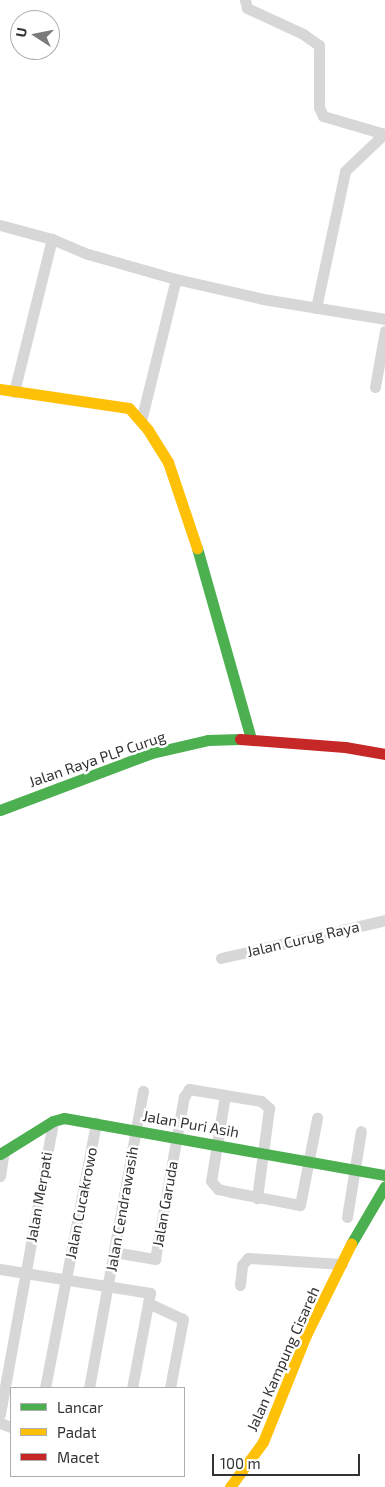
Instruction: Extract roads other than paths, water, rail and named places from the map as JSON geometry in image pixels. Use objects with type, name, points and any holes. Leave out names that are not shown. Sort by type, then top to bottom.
[{"type":"street","points":[[245,0],[247,8],[303,34],[319,45],[319,107],[323,116],[384,134]]},
{"type":"street","points":[[316,308],[345,171],[384,134]]},
{"type":"street","points":[[0,225],[52,239],[88,254],[176,279],[316,308],[385,319]]},
{"type":"street","points":[[14,392],[52,239]]},
{"type":"street","points":[[141,421],[176,279]]},
{"type":"street","points":[[375,387],[385,331]]},
{"type":"street","points":[[0,389],[118,404],[129,408],[141,421],[168,462],[188,516],[251,739]]},
{"type":"street","name":"Jalan Raya PLP Curug","points":[[0,810],[152,753],[208,740],[251,739],[345,747],[385,754]]},
{"type":"street","name":"Jalan Curug Raya","points":[[221,958],[385,920]]},
{"type":"street","points":[[177,1137],[185,1092],[189,1089],[266,1103],[269,1108],[257,1198]]},
{"type":"street","name":"Jalan Cendrawasih","points":[[89,1387],[144,1091]]},
{"type":"street","points":[[225,1095],[211,1176],[212,1185],[257,1198],[300,1206],[317,1118]]},
{"type":"street","name":"Jalan Puri Asih","points":[[2,1153],[53,1121],[64,1118],[385,1175]]},
{"type":"street","name":"Jalan Merpati","points":[[0,1414],[53,1121]]},
{"type":"street","name":"Jalan Cucakrowo","points":[[46,1387],[96,1123]]},
{"type":"street","points":[[347,1217],[362,1131]]},
{"type":"street","name":"Jalan Garuda","points":[[114,1252],[155,1260],[177,1137]]},
{"type":"street","points":[[0,1176],[2,1153]]},
{"type":"street","name":"Jalan Kampung Cisareh","points":[[230,1487],[263,1442],[306,1335],[385,1186]]},
{"type":"street","points":[[240,1285],[242,1265],[248,1258],[342,1264]]},
{"type":"street","points":[[0,1269],[108,1288],[149,1298],[183,1319],[170,1387]]},
{"type":"street","points":[[133,1387],[149,1298]]}]
